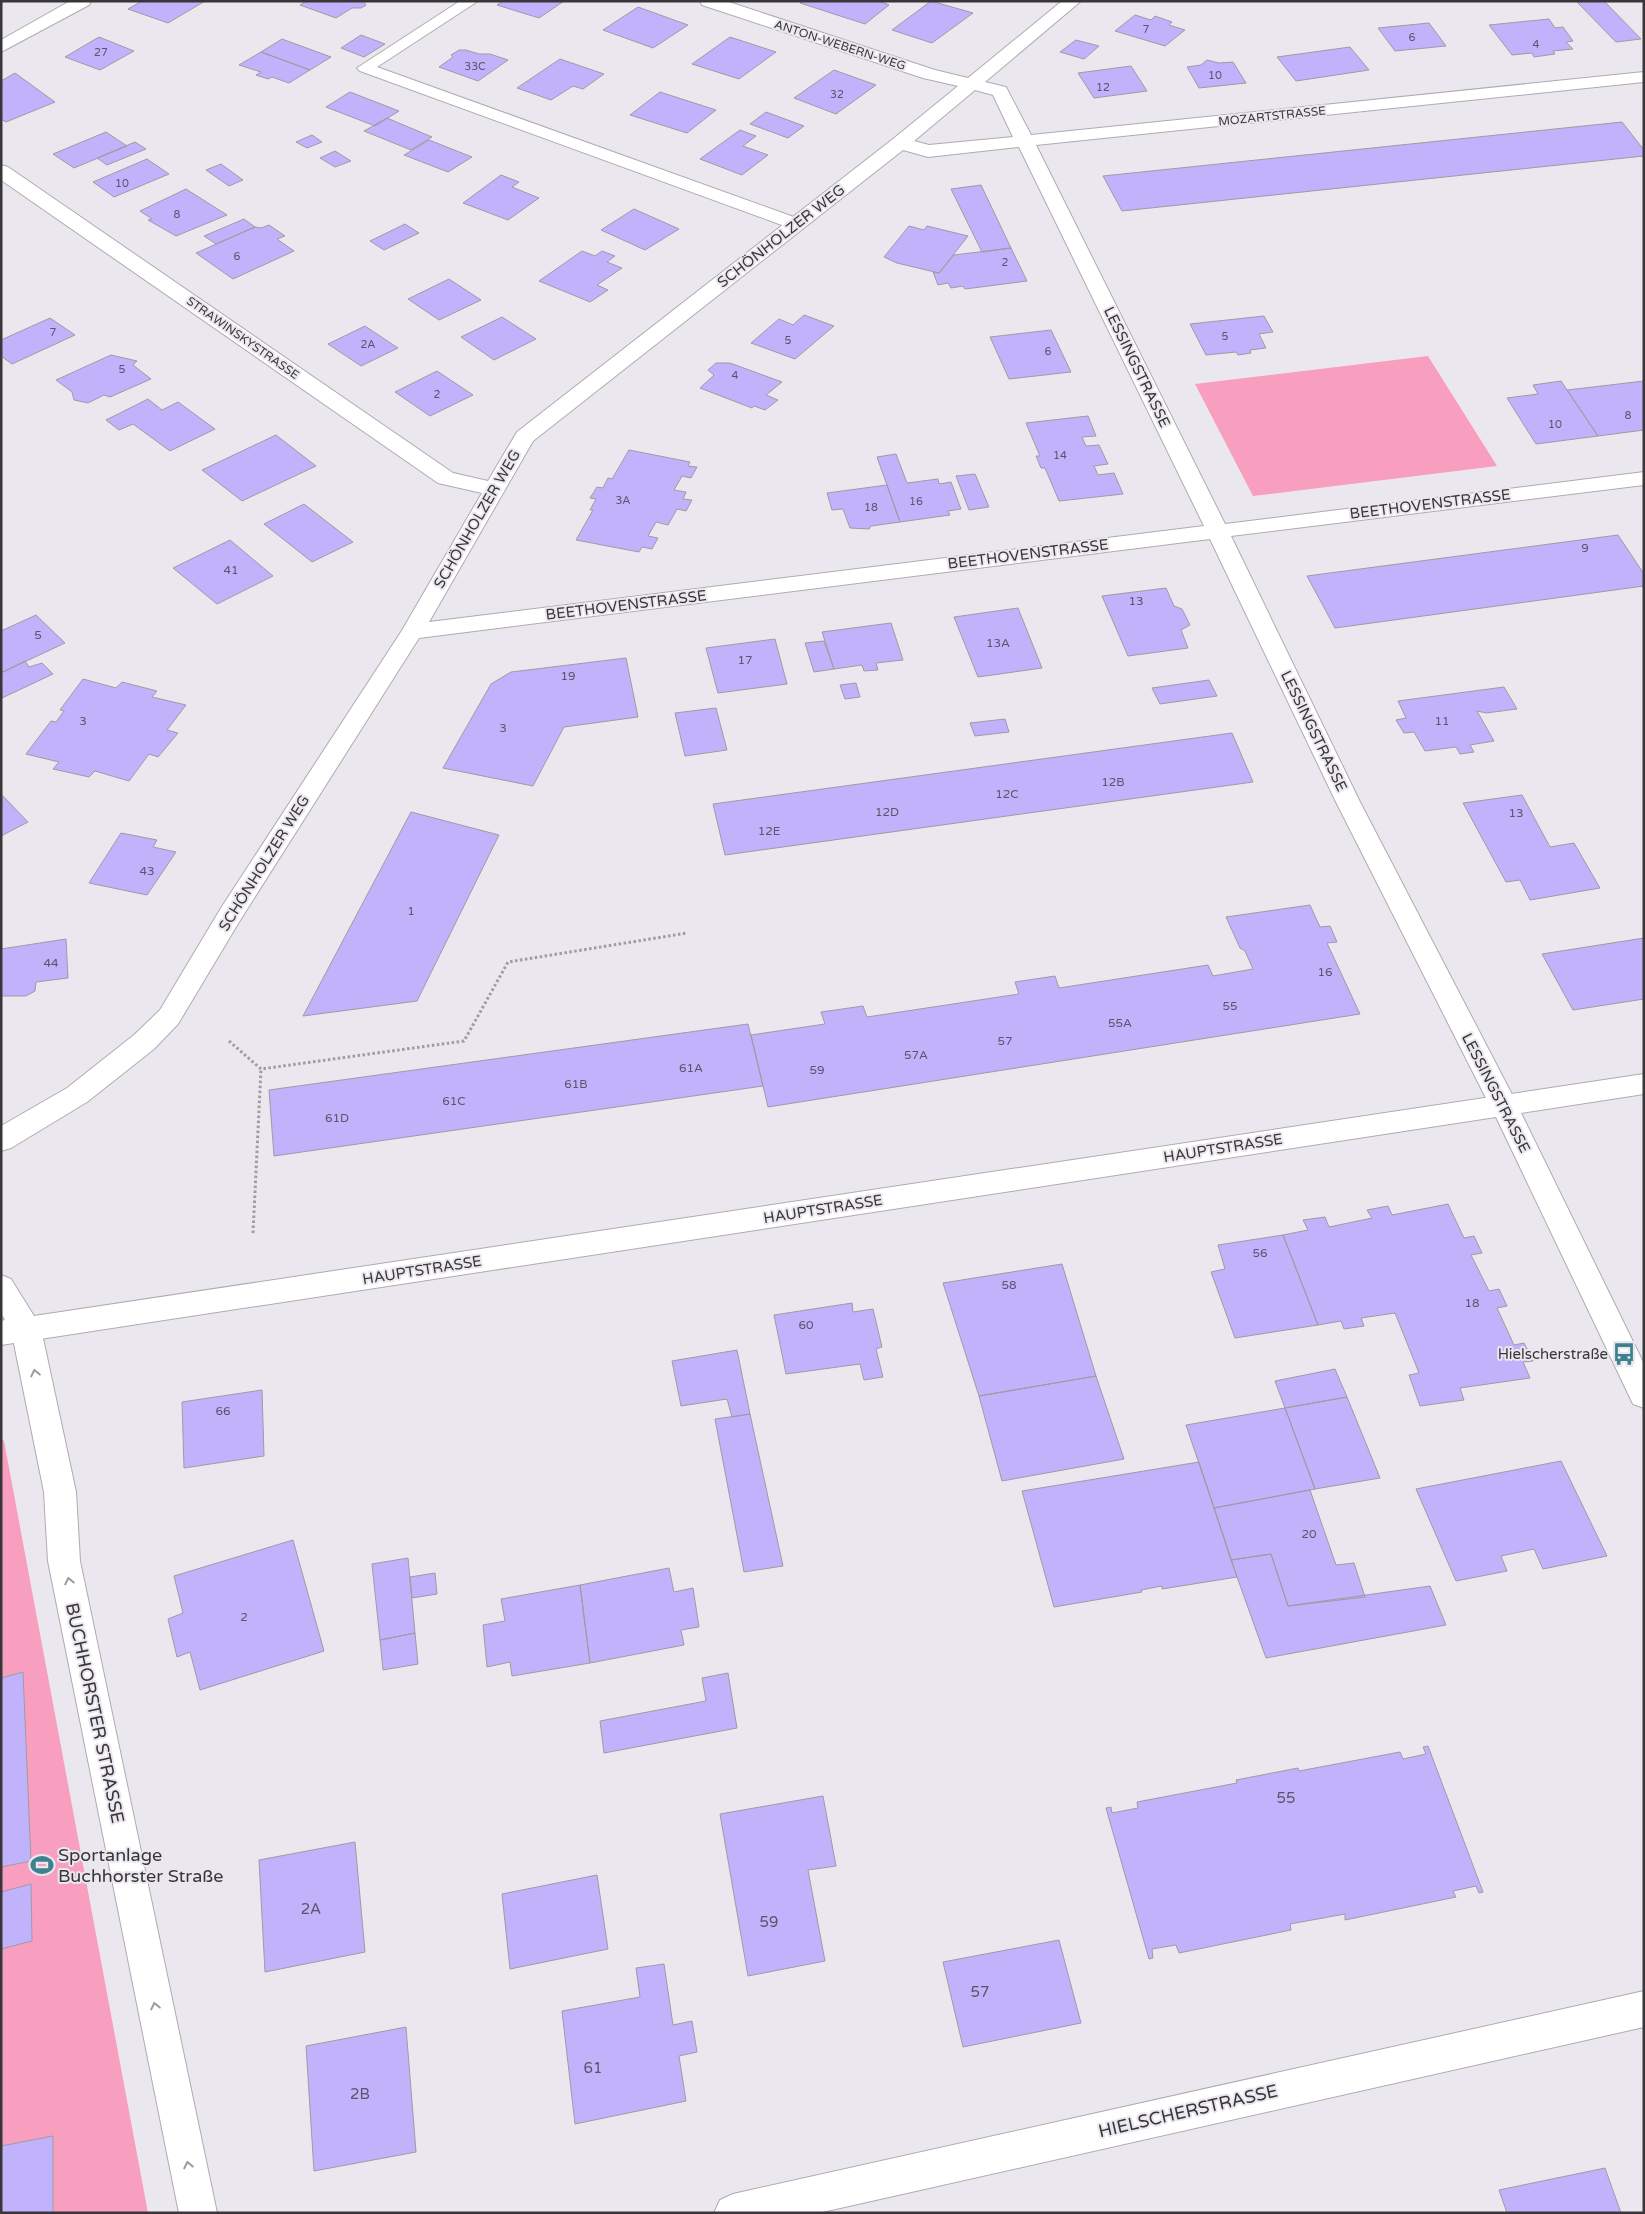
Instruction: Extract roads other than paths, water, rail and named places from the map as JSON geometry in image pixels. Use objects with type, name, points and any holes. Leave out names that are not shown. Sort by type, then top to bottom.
[{"type":"street","points":[[1,47],[83,1]]},
{"type":"street","name":"ANTON-WEBERN-WEG","points":[[708,1],[929,74],[972,84]]},
{"type":"street","name":"SCHÖNHOLZER WEG","points":[[1,1140],[77,1095],[144,1042],[168,1017],[235,907],[412,632],[524,436],[900,143],[1073,1]]},
{"type":"street","name":"MOZARTSTRASSE","points":[[900,143],[928,151],[1644,77]]},
{"type":"street","name":"LESSINGSTRASSE","points":[[972,84],[1000,91],[1218,530],[1348,802],[1504,1106],[1644,1395]]},
{"type":"street","name":"STRAWINSKYSTRASSE","points":[[1,171],[446,478],[493,489]]},
{"type":"street","name":"BEETHOVENSTRASSE","points":[[412,632],[1644,478]]},
{"type":"street","name":"HAUPTSTRASSE","points":[[14,1331],[1644,1084]]},
{"type":"street","name":"BUCHHORSTER STRASSE","points":[[1,1287],[60,1492],[64,1561],[198,2213]]},
{"type":"street","name":"HIELSCHERSTRASSE","points":[[733,2213],[1644,2009]]},
{"type":"lane","points":[[471,1],[365,68],[796,224]]},
{"type":"place","name":"Hielscherstraße","points":[[1624,1354]]},
{"type":"place","name":"Sportanlage Buchhorster Straße","points":[[42,1865]]}]
